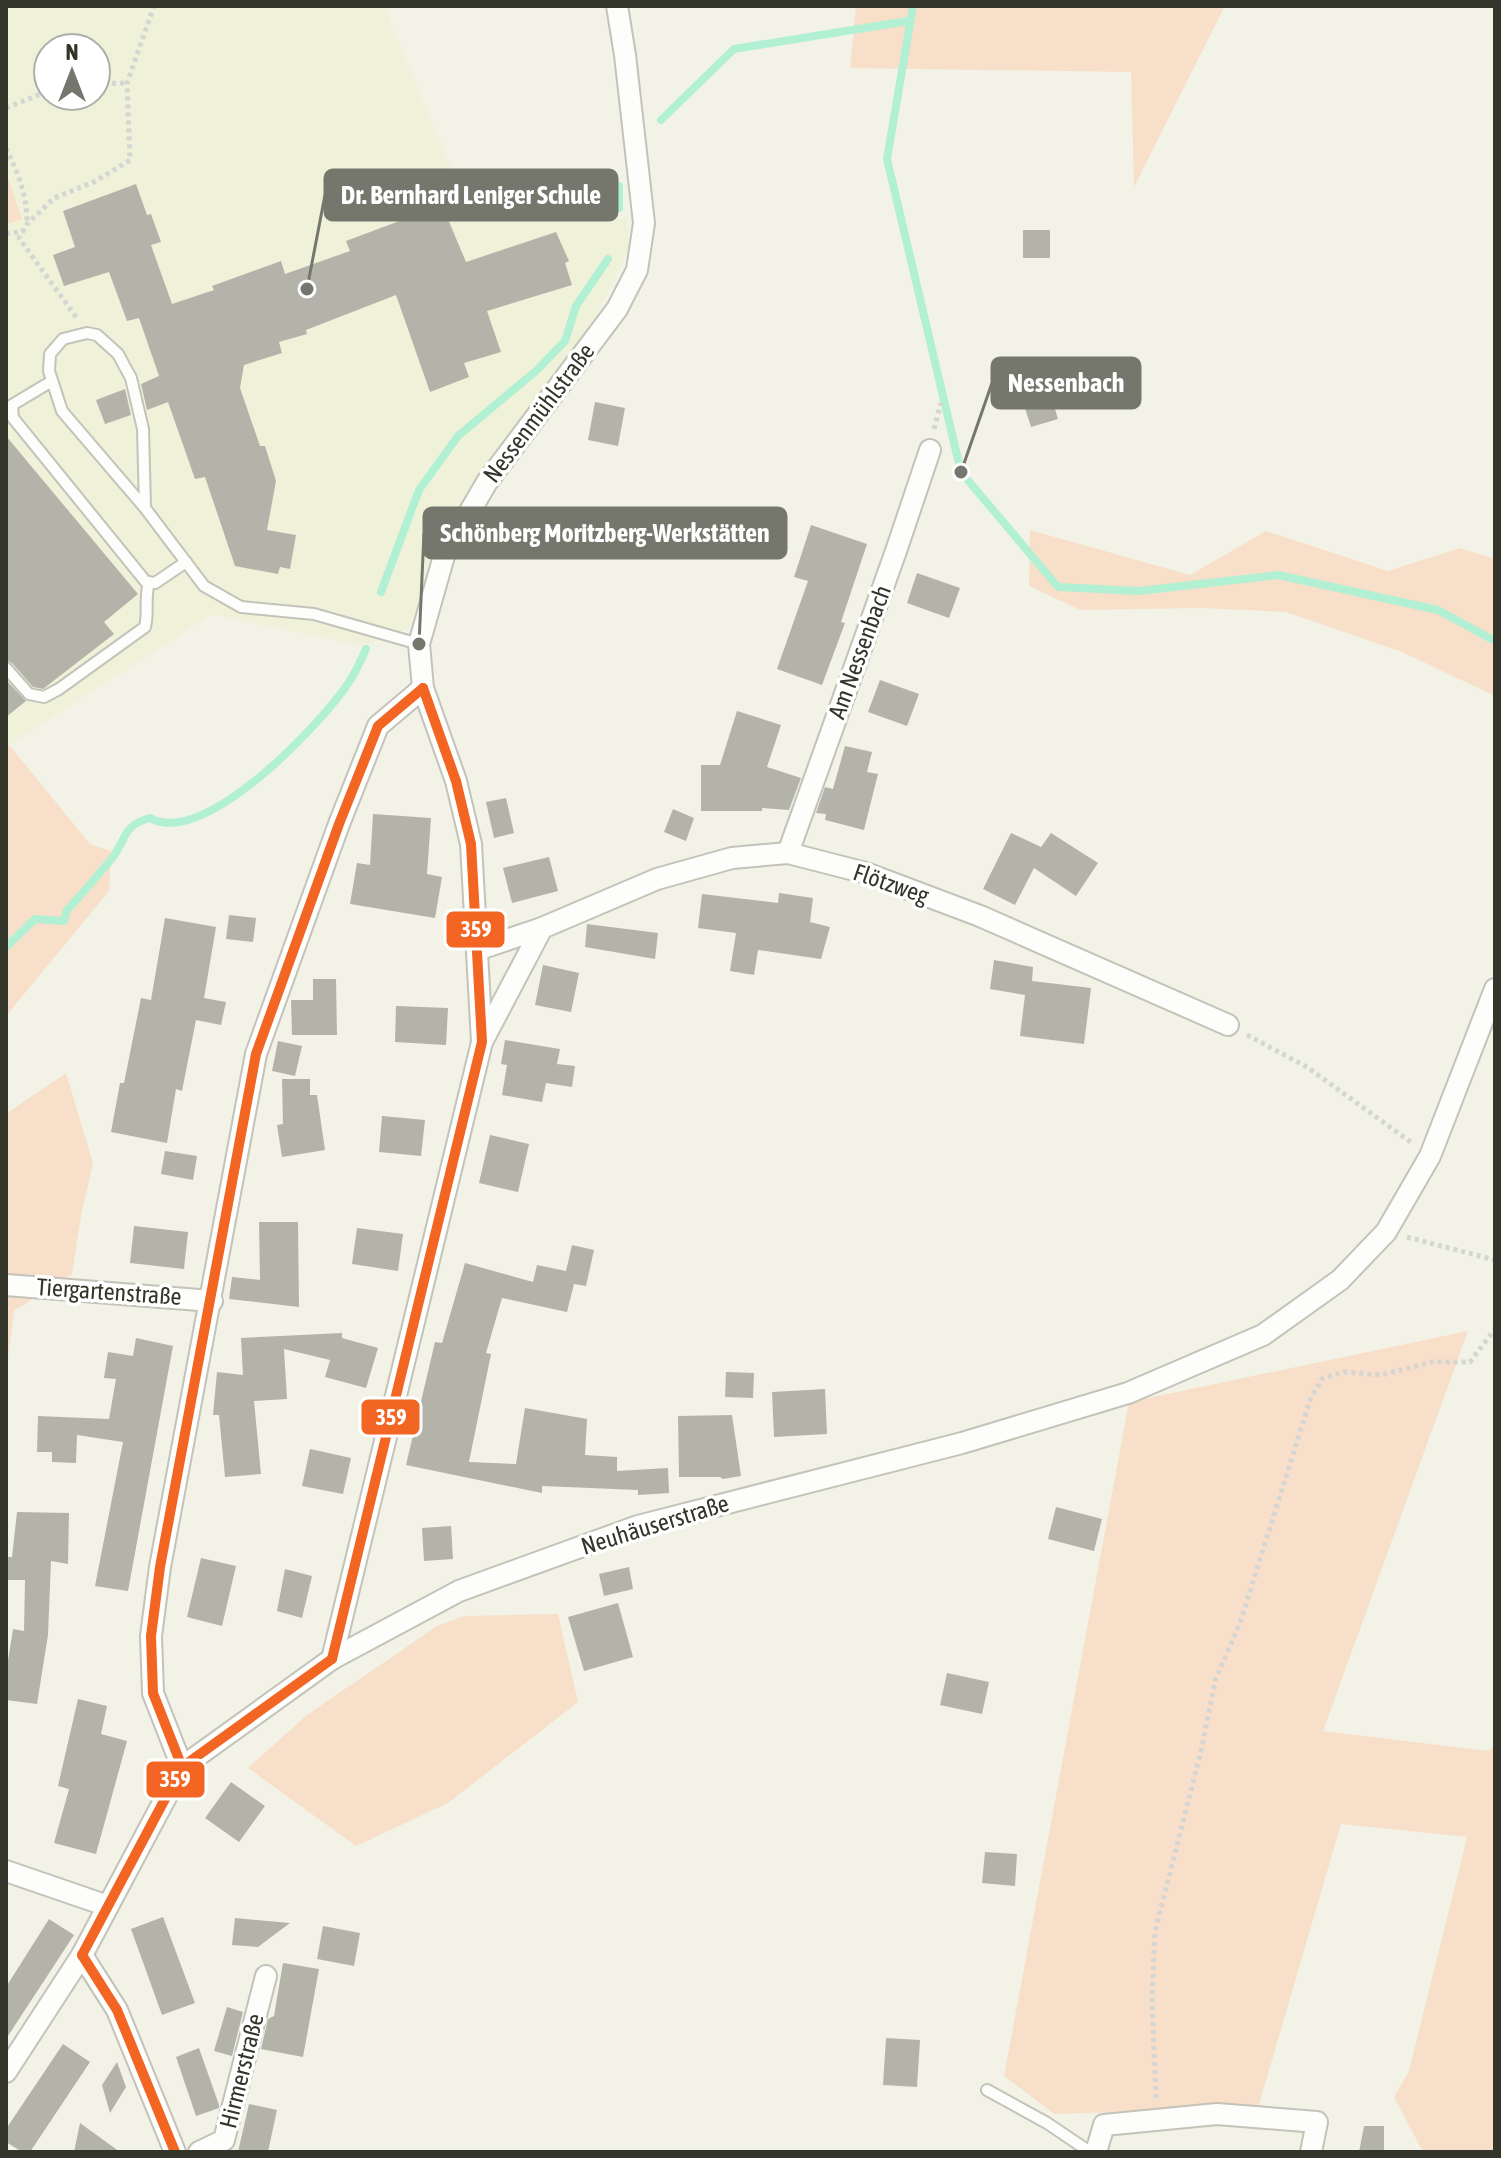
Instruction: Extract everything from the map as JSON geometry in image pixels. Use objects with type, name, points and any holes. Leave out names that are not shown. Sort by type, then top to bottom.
[{"type":"street","name":"Nessenmühlstraße","points":[[332,1659],[482,1042],[471,844],[456,781],[423,688],[419,644],[444,556],[487,482],[617,309],[637,270],[644,223],[617,6]]},
{"type":"street","name":"Am Nessenbach","points":[[788,853],[930,450]]},
{"type":"street","points":[[182,1767],[153,1693],[151,1636],[160,1567],[256,1054],[378,726],[423,688]]},
{"type":"street","name":"Flötzweg","points":[[477,950],[542,928],[657,879],[732,858],[788,853],[866,873],[980,916],[1228,1025]]},
{"type":"street","points":[[482,1042],[542,928]]},
{"type":"street","name":"Neuhäuserstraße","points":[[6,2072],[82,1955],[182,1767],[332,1659],[459,1591],[638,1526],[962,1443],[1128,1393],[1263,1335],[1340,1280],[1386,1232],[1430,1156],[1495,989]]},
{"type":"street","name":"Tiergartenstraße","points":[[6,1285],[212,1301]]},
{"type":"street","points":[[6,1871],[108,1906]]},
{"type":"street","points":[[82,1955],[117,2010],[175,2152]]},
{"type":"street","name":"Hirmerstraße","points":[[199,2152],[224,2140],[266,1976]]},
{"type":"street","points":[[1096,2152],[1104,2125],[1217,2114],[1317,2122],[1311,2152]]},
{"type":"lane","points":[[145,508],[143,429],[131,378],[118,354],[97,335],[87,333],[63,339],[50,354],[49,371],[62,411],[145,508],[204,586],[241,607],[314,614],[419,644]]},
{"type":"lane","points":[[52,381],[9,403],[13,418],[146,582],[155,583],[186,562]]},
{"type":"lane","points":[[6,668],[29,694],[44,697],[59,689],[145,627],[147,616],[144,600],[149,582]]},
{"type":"lane","points":[[987,2090],[1026,2110],[1090,2152]]},
{"type":"path","points":[[87,333],[19,238],[27,224],[54,198],[96,181],[130,160],[127,83],[154,6]]},
{"type":"path","points":[[112,83],[127,83]]},
{"type":"path","points":[[6,108],[32,97]]},
{"type":"path","points":[[6,148],[27,202],[27,224]]},
{"type":"path","points":[[6,234],[23,231]]},
{"type":"path","points":[[1228,1025],[1307,1067],[1430,1156]]},
{"type":"path","points":[[1386,1232],[1495,1260]]},
{"type":"path","points":[[1158,2119],[1152,2000],[1155,1931],[1200,1755],[1216,1678],[1245,1608],[1311,1397],[1323,1378],[1344,1372],[1381,1375],[1432,1362],[1470,1362],[1495,1329]]},
{"type":"shaded area","points":[[6,6],[384,6],[471,217],[561,185],[573,216],[627,219],[629,249],[589,329],[504,438],[453,521],[434,557],[411,627],[362,646],[212,614],[6,747]]},
{"type":"shaded area","points":[[856,6],[1225,6],[1134,187],[1131,72],[850,68]]},
{"type":"shaded area","points":[[6,172],[22,219],[6,224]]},
{"type":"shaded area","points":[[1030,530],[1190,575],[1266,531],[1388,571],[1460,548],[1495,559],[1495,696],[1402,652],[1286,612],[1201,608],[1080,610],[1029,586]]},
{"type":"shaded area","points":[[10,746],[90,844],[111,851],[109,891],[6,1016],[6,747]]},
{"type":"shaded area","points":[[66,1073],[93,1163],[72,1274],[14,1311],[6,1374],[6,1114]]},
{"type":"shaded area","points":[[1468,1331],[1323,1731],[1488,1751],[1495,1745],[1495,2152],[1423,2152],[1394,2097],[1409,2071],[1467,1837],[1341,1824],[1258,2108],[1054,2114],[1004,2076],[1129,1402]]},
{"type":"shaded area","points":[[558,1614],[578,1702],[448,1803],[356,1846],[248,1768],[307,1715],[437,1626],[464,1616]]},
{"type":"building","points":[[136,184],[161,242],[151,245],[172,304],[281,261],[285,274],[350,251],[346,241],[442,205],[466,262],[556,232],[569,261],[565,263],[572,285],[487,311],[501,352],[464,363],[469,377],[430,392],[396,295],[306,330],[307,334],[279,342],[282,353],[244,365],[240,388],[276,481],[267,530],[296,535],[290,569],[280,567],[278,574],[235,566],[205,477],[195,479],[168,402],[147,410],[141,384],[159,376],[139,318],[127,321],[109,272],[64,286],[53,255],[75,247],[63,211]]},
{"type":"building","points":[[1023,230],[1050,230],[1050,258],[1023,258]]},
{"type":"building","points":[[1043,369],[1058,419],[1031,427],[1015,377]]},
{"type":"building","points":[[125,389],[131,415],[105,424],[96,400]]},
{"type":"building","points":[[595,402],[625,408],[618,446],[588,440]]},
{"type":"building","points":[[6,436],[138,594],[104,622],[114,634],[43,689],[33,687],[6,660]]},
{"type":"building","points":[[811,525],[867,544],[841,622],[845,623],[822,685],[777,669],[808,581],[794,577]]},
{"type":"building","points":[[917,573],[960,588],[949,618],[907,603]]},
{"type":"building","points":[[6,680],[26,701],[6,717]]},
{"type":"building","points":[[880,680],[919,694],[907,726],[868,712]]},
{"type":"building","points":[[737,711],[781,725],[767,767],[801,778],[789,810],[701,811],[701,765],[720,765]]},
{"type":"building","points":[[845,746],[872,752],[867,772],[878,774],[864,830],[825,820],[826,814],[816,813],[825,787],[833,789]]},
{"type":"building","points":[[506,798],[514,833],[494,838],[486,802]]},
{"type":"building","points":[[673,809],[694,818],[686,841],[664,832]]},
{"type":"building","points":[[373,814],[431,818],[427,874],[442,877],[435,918],[350,904],[357,863],[370,865]]},
{"type":"building","points":[[1011,833],[1041,847],[1051,833],[1098,863],[1076,896],[1034,868],[1015,905],[983,889]]},
{"type":"building","points":[[549,857],[558,891],[512,903],[503,868]]},
{"type":"building","points":[[779,893],[813,898],[810,922],[830,927],[821,959],[758,950],[754,975],[730,971],[736,933],[698,928],[702,894],[778,903]]},
{"type":"building","points":[[229,915],[256,918],[253,942],[226,939]]},
{"type":"building","points":[[165,918],[216,927],[204,998],[226,1002],[221,1025],[196,1020],[182,1091],[176,1089],[167,1143],[111,1132],[141,998],[151,1000]]},
{"type":"building","points":[[587,924],[658,933],[655,959],[585,947]]},
{"type":"building","points":[[994,960],[1033,967],[1032,981],[1091,988],[1084,1044],[1020,1036],[1025,995],[990,989]]},
{"type":"building","points":[[543,965],[579,973],[571,1012],[535,1005]]},
{"type":"building","points":[[313,979],[336,979],[337,1035],[292,1035],[291,1000],[313,1000]]},
{"type":"building","points":[[396,1006],[448,1008],[446,1045],[395,1042]]},
{"type":"building","points":[[505,1040],[560,1049],[557,1064],[575,1066],[572,1087],[546,1083],[542,1102],[502,1095],[507,1065],[501,1064]]},
{"type":"building","points":[[278,1041],[302,1046],[295,1076],[272,1071]]},
{"type":"building","points":[[282,1079],[310,1079],[310,1095],[317,1095],[325,1150],[282,1157],[277,1125],[283,1124]]},
{"type":"building","points":[[382,1116],[425,1120],[421,1156],[379,1152]]},
{"type":"building","points":[[490,1135],[529,1144],[518,1192],[479,1183]]},
{"type":"building","points":[[165,1151],[197,1156],[193,1180],[161,1174]]},
{"type":"building","points":[[259,1222],[298,1222],[299,1307],[229,1299],[232,1277],[260,1280]]},
{"type":"building","points":[[134,1226],[188,1232],[184,1269],[130,1263]]},
{"type":"building","points":[[357,1228],[403,1234],[398,1271],[352,1264]]},
{"type":"building","points":[[572,1245],[594,1250],[586,1286],[574,1284],[567,1312],[502,1298],[486,1353],[491,1354],[469,1462],[516,1464],[525,1408],[587,1419],[585,1455],[617,1457],[617,1471],[668,1468],[669,1493],[638,1495],[638,1490],[542,1486],[542,1493],[406,1465],[435,1342],[442,1343],[465,1263],[533,1282],[537,1265],[566,1271]]},
{"type":"building","points":[[342,1333],[342,1338],[378,1348],[366,1388],[325,1377],[330,1360],[284,1349],[287,1399],[254,1401],[261,1474],[225,1477],[219,1415],[213,1415],[217,1372],[243,1375],[241,1338]]},
{"type":"building","points":[[136,1338],[173,1346],[128,1591],[95,1586],[123,1442],[77,1435],[76,1463],[52,1462],[52,1452],[37,1452],[38,1416],[109,1419],[116,1379],[104,1378],[108,1352],[133,1356]]},
{"type":"building","points":[[726,1372],[754,1373],[753,1398],[725,1397]]},
{"type":"building","points":[[825,1389],[827,1434],[774,1437],[772,1392]]},
{"type":"building","points":[[732,1415],[741,1476],[723,1479],[679,1477],[678,1416]]},
{"type":"building","points":[[310,1449],[351,1458],[343,1494],[302,1486]]},
{"type":"building","points":[[1056,1507],[1102,1519],[1094,1551],[1048,1539]]},
{"type":"building","points":[[17,1512],[69,1513],[68,1564],[51,1561],[48,1635],[37,1704],[6,1700],[6,1673],[13,1629],[24,1631],[25,1580],[6,1580],[6,1557],[12,1557]]},
{"type":"building","points":[[451,1526],[453,1559],[424,1561],[422,1528]]},
{"type":"building","points":[[201,1558],[236,1566],[222,1626],[187,1617]]},
{"type":"building","points":[[629,1567],[633,1589],[604,1596],[599,1574]]},
{"type":"building","points":[[285,1569],[312,1576],[302,1618],[277,1611]]},
{"type":"building","points":[[618,1603],[633,1657],[584,1671],[568,1617]]},
{"type":"building","points":[[947,1673],[989,1682],[982,1714],[940,1705]]},
{"type":"building","points":[[78,1699],[107,1706],[101,1734],[127,1741],[96,1854],[54,1843],[69,1789],[58,1786]]},
{"type":"building","points":[[231,1782],[265,1806],[239,1842],[205,1818]]},
{"type":"building","points":[[985,1852],[1017,1854],[1015,1886],[982,1883]]},
{"type":"building","points":[[163,1917],[195,2003],[162,2015],[131,1929]]},
{"type":"building","points":[[235,1918],[290,1923],[258,1947],[232,1945]]},
{"type":"building","points":[[49,1919],[74,1935],[6,2039],[6,1987]]},
{"type":"building","points":[[323,1926],[360,1933],[354,1966],[317,1959]]},
{"type":"building","points":[[283,1963],[319,1969],[303,2057],[261,2049],[268,2019],[274,2016]]},
{"type":"building","points":[[227,2007],[243,2012],[232,2056],[214,2051]]},
{"type":"building","points":[[886,2038],[920,2040],[917,2087],[883,2085]]},
{"type":"building","points":[[63,2044],[90,2062],[30,2152],[22,2152],[6,2142],[6,2129]]},
{"type":"building","points":[[199,2048],[219,2108],[196,2116],[176,2057]]},
{"type":"building","points":[[117,2062],[126,2087],[110,2113],[102,2085]]},
{"type":"building","points":[[249,2104],[277,2110],[268,2152],[238,2152]]},
{"type":"building","points":[[80,2123],[120,2152],[74,2152]]},
{"type":"building","points":[[1364,2126],[1384,2126],[1384,2152],[1359,2152]]},
{"type":"waterway","points":[[913,6],[887,159],[961,472],[1058,587],[1139,591],[1278,575],[1438,610],[1495,641]]},
{"type":"waterway","points":[[661,120],[734,49],[908,21]]},
{"type":"waterway","points":[[619,186],[619,208]]},
{"type":"waterway","points":[[381,592],[419,490],[458,436],[537,370],[565,341],[576,306],[608,259]]},
{"type":"waterway","points":[[6,947],[35,919],[64,921],[67,910],[113,857],[134,825],[150,818],[173,823],[200,816],[260,777],[335,701],[352,678],[366,649]]},
{"type":"transit line","name":"359","points":[[332,1659],[482,1042],[471,844],[456,781],[423,688]]},
{"type":"transit line","name":"359","points":[[182,1767],[153,1693],[151,1636],[160,1567],[256,1054],[378,726],[423,688]]},
{"type":"transit line","name":"359","points":[[82,1955],[182,1767],[332,1659]]},
{"type":"transit line","name":"359","points":[[82,1955],[117,2010],[175,2152]]},
{"type":"place","name":"Dr. Bernhard Leniger Schule","points":[[307,289]]},
{"type":"place","name":"Nessenbach","points":[[961,472]]},
{"type":"place","name":"Schönberg Moritzberg-Werkstätten","points":[[419,644]]}]
